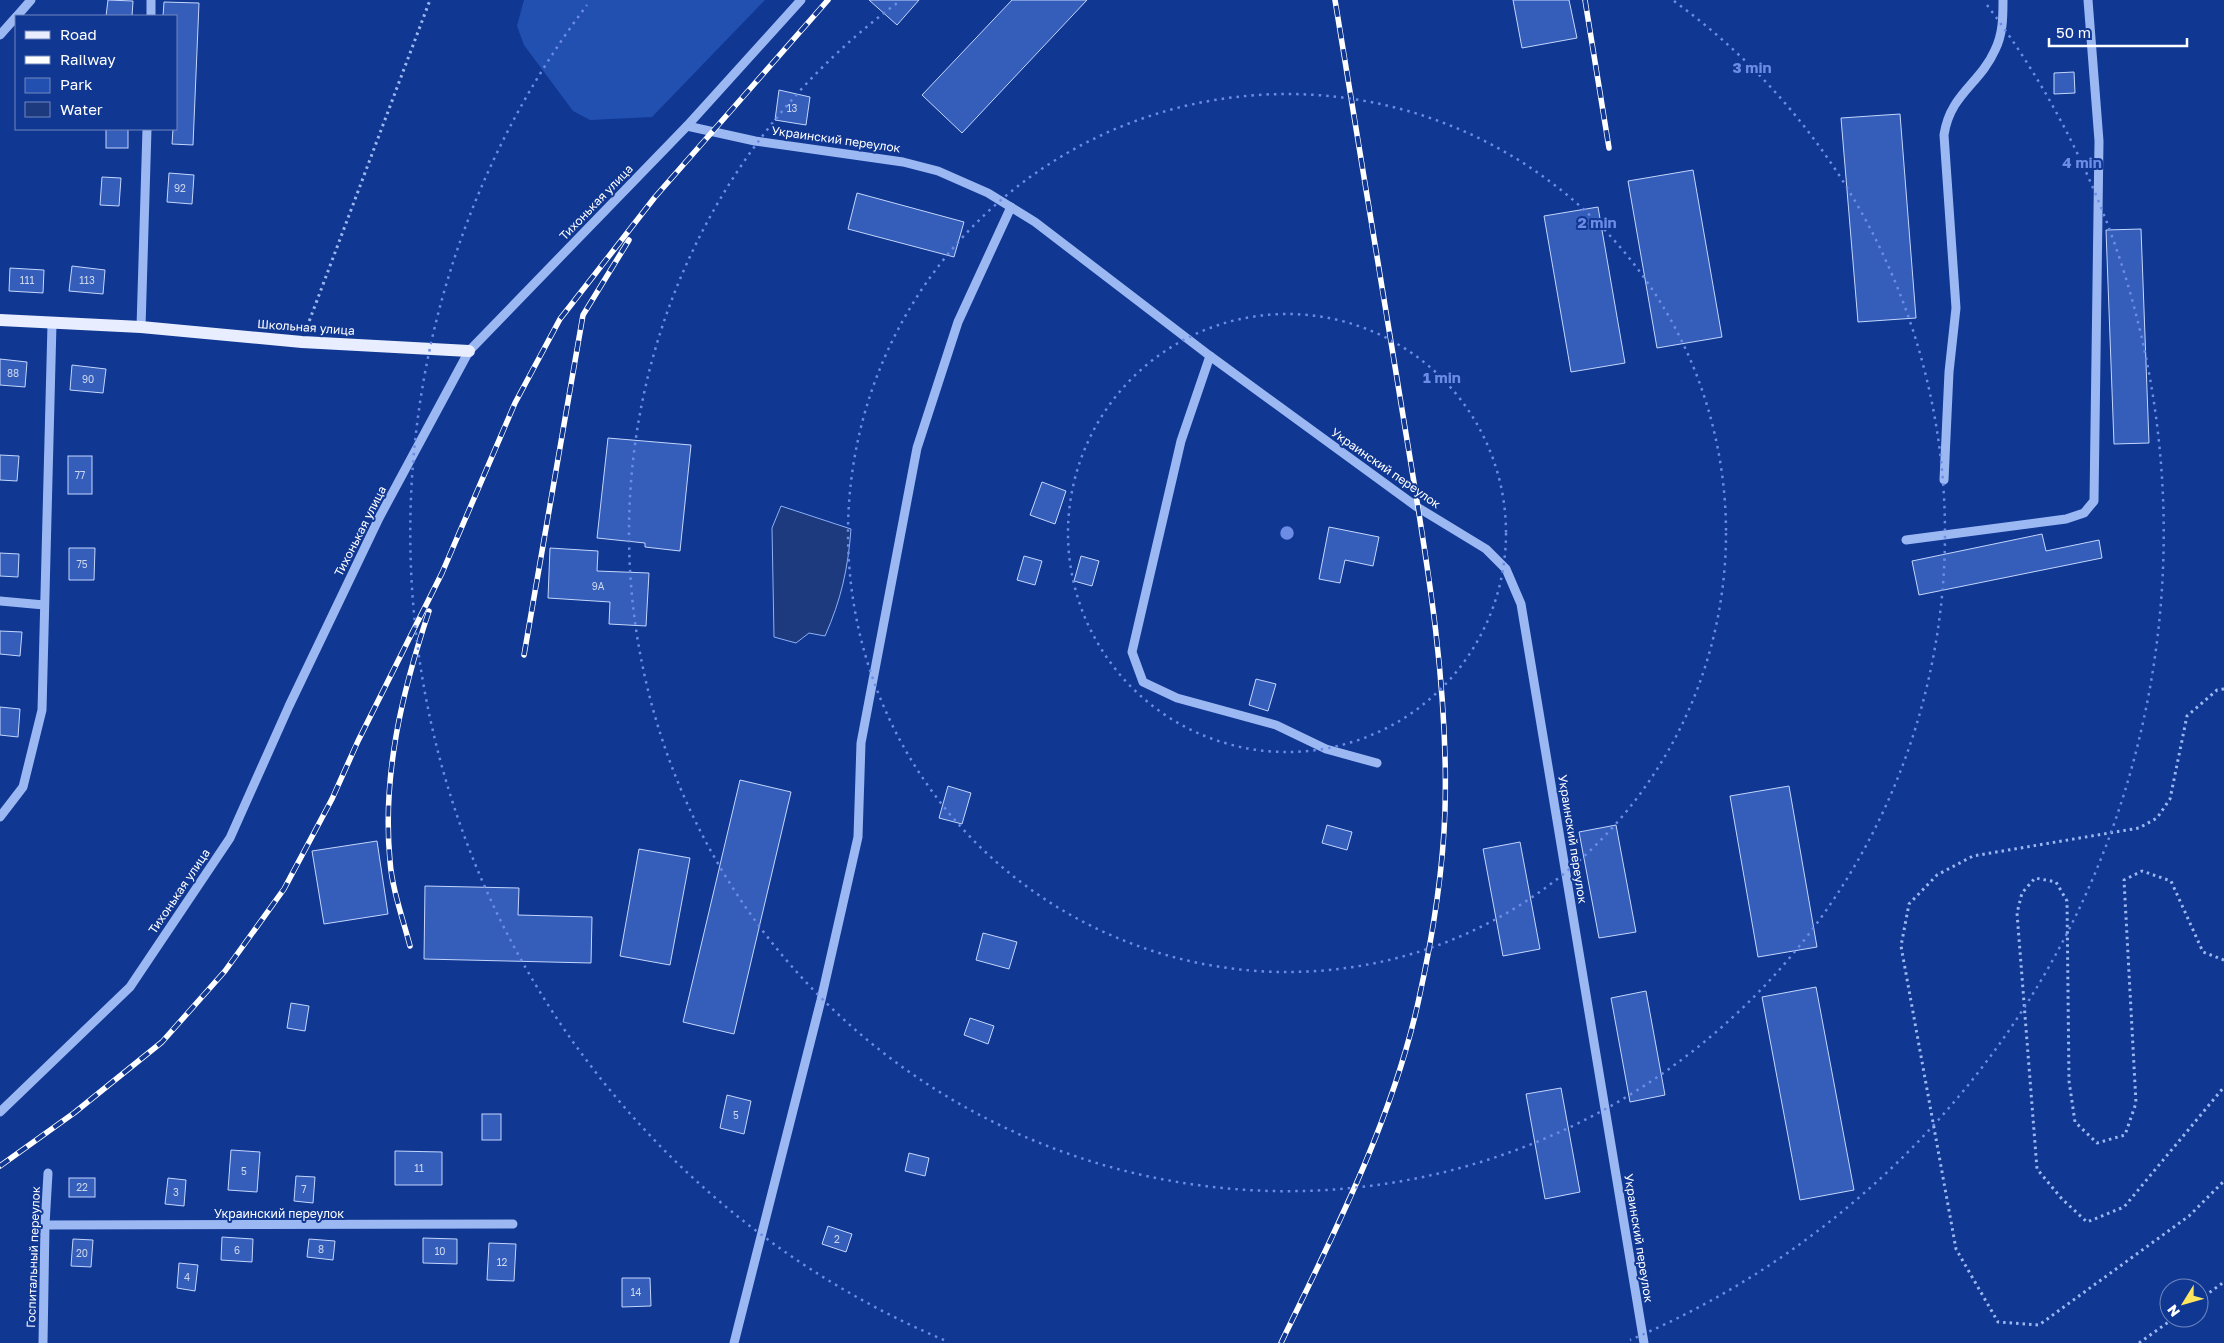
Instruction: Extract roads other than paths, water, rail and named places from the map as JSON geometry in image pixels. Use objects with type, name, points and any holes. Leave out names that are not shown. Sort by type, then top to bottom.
[{"type":"main road","name":"Школьная улица","points":[[0,320],[141,327],[302,342],[469,351]]},
{"type":"street","points":[[17,15],[31,0]]},
{"type":"street","points":[[151,0],[151,15]]},
{"type":"street","name":"Тихонькая улица","points":[[0,1112],[130,987],[230,838],[289,706],[380,518],[469,351],[687,126],[801,0]]},
{"type":"street","points":[[1944,480],[1949,372],[1956,308],[1944,135],[1951,109],[1987,65],[1996,50],[2001,34],[2003,0]]},
{"type":"street","points":[[1906,540],[2066,519],[2084,513],[2094,501],[2098,141],[2088,0]]},
{"type":"street","points":[[0,35],[15,17]]},
{"type":"street","name":"Украинский переулок","points":[[687,126],[755,141],[903,162],[965,182],[1035,222],[1210,356],[1417,507],[1486,549],[1506,569],[1522,604],[1644,1343]]},
{"type":"street","points":[[141,327],[147,130]]},
{"type":"street","points":[[734,1343],[821,1000],[858,837],[861,743],[917,448],[958,322],[1011,207]]},
{"type":"street","points":[[0,817],[23,787],[42,710],[52,324]]},
{"type":"street","points":[[1210,356],[1181,441],[1132,652],[1143,682],[1177,698],[1276,725],[1326,749],[1377,763]]},
{"type":"street","points":[[0,601],[44,605]]},
{"type":"street","name":"Госпитальный переулок","points":[[43,1343],[48,1173]]},
{"type":"street","name":"Украинский переулок","points":[[45,1225],[513,1224]]},
{"type":"water","points":[[781,506],[851,529],[843,584],[825,636],[809,633],[796,643],[774,637],[772,528]]},
{"type":"railway","points":[[0,1166],[74,1113],[162,1042],[225,971],[284,889],[332,799],[358,741],[442,573],[515,403],[560,319],[655,197],[828,0]]},
{"type":"railway","points":[[1281,1343],[1341,1219],[1359,1177],[1377,1134],[1407,1048],[1432,931],[1442,859],[1445,810],[1443,707],[1425,551],[1335,0]]},
{"type":"railway","points":[[1585,0],[1609,148]]},
{"type":"railway","points":[[524,655],[583,315],[629,240]]},
{"type":"railway","points":[[410,946],[391,872],[388,829],[389,797],[396,734],[410,672],[429,611]]}]
